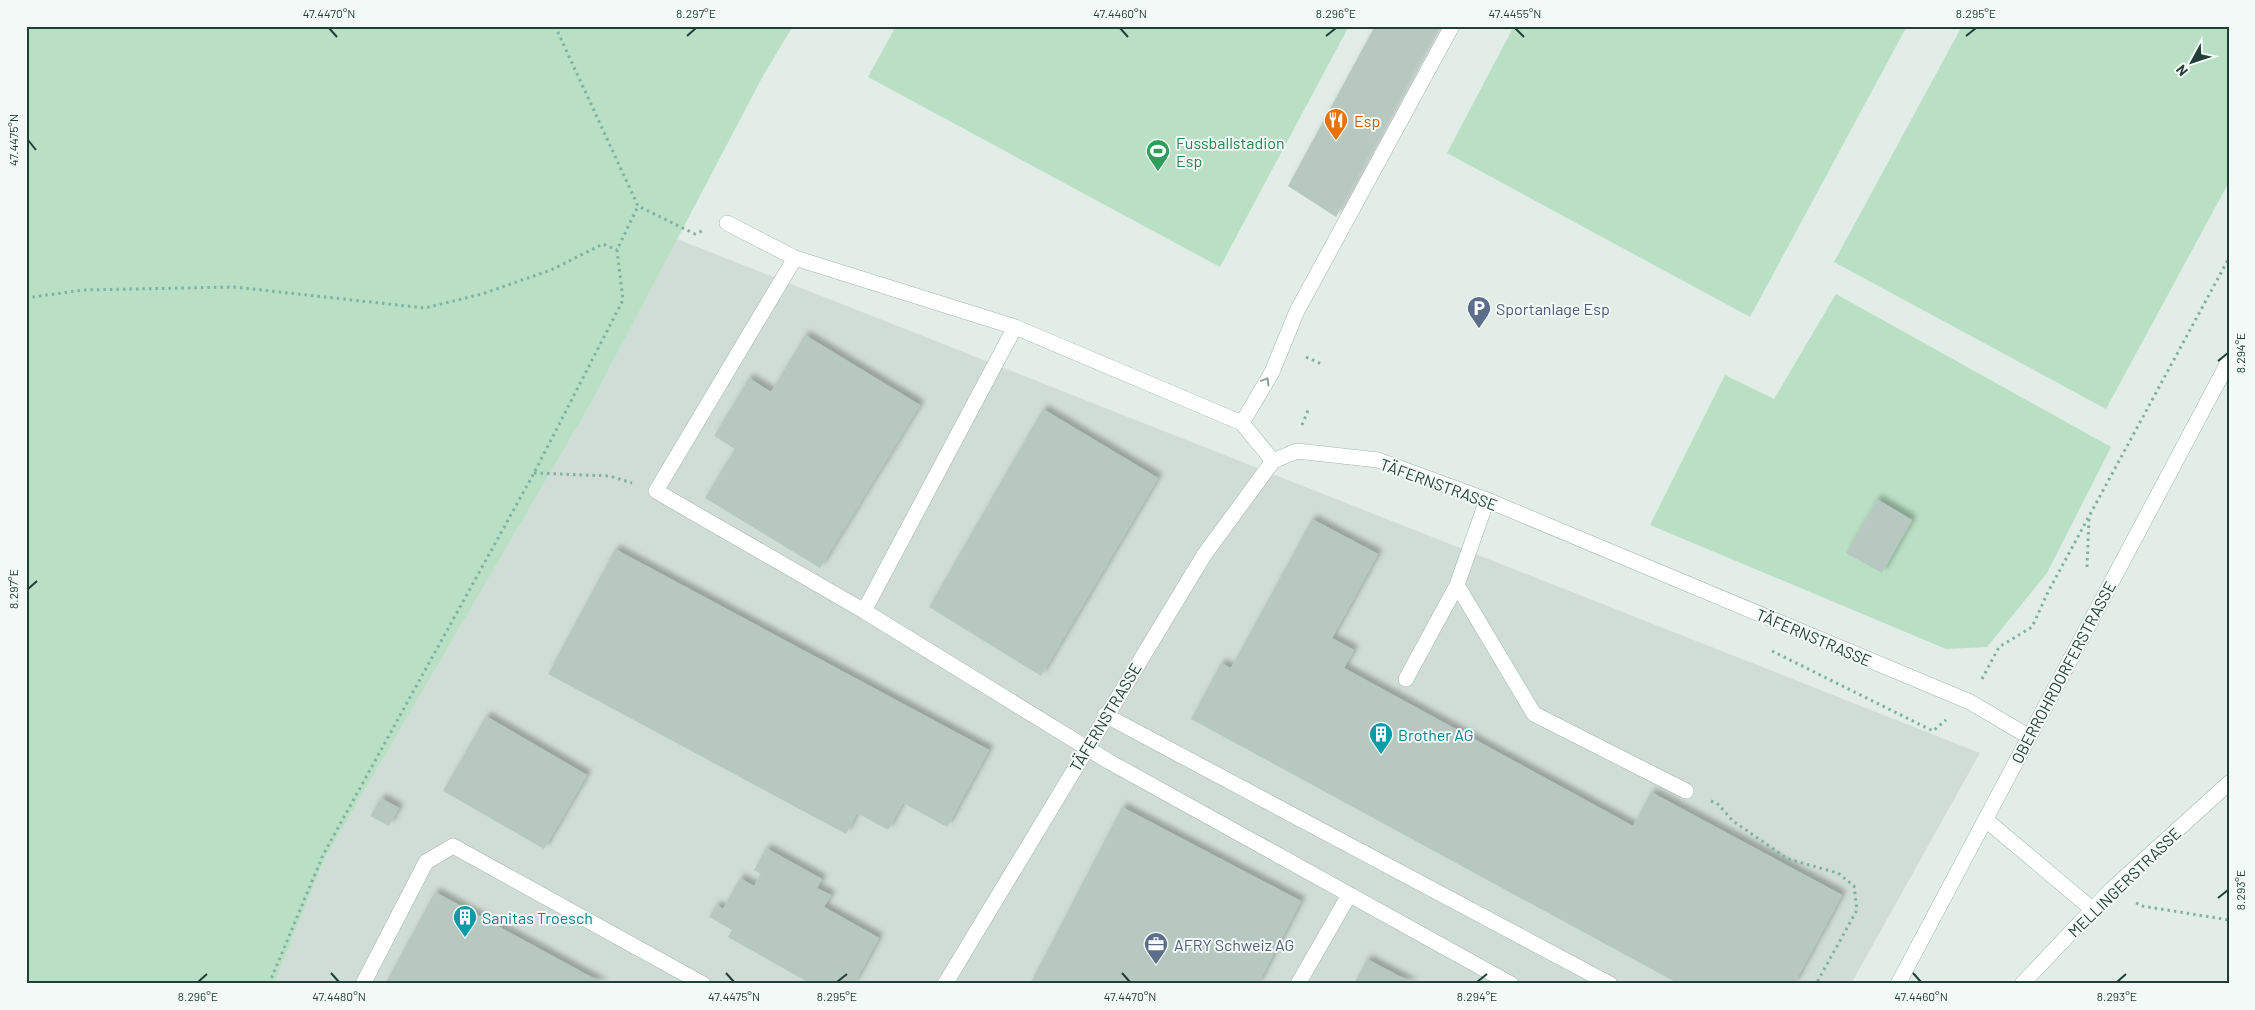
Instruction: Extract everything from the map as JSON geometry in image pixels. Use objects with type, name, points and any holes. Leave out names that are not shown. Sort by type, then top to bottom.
[{"type":"street","points":[[1242,423],[1272,372],[1297,311],[1452,26]]},
{"type":"street","points":[[726,223],[795,258],[1015,326],[1242,423],[1273,460]]},
{"type":"street","points":[[795,258],[656,491],[864,610],[1086,747],[1511,984]]},
{"type":"street","points":[[864,610],[1015,326]]},
{"type":"street","name":"OBERROHRDORFERSTRASSE","points":[[1898,984],[1986,820],[2028,736],[2229,361]]},
{"type":"street","name":"TÄFERNSTRASSE","points":[[945,984],[1105,715],[1204,555],[1273,460],[1297,450],[1378,460],[1487,500],[1970,702],[2028,736]]},
{"type":"street","points":[[1406,679],[1457,585],[1487,500]]},
{"type":"street","points":[[1457,585],[1534,714],[1686,791]]},
{"type":"street","points":[[1105,715],[1610,984]]},
{"type":"street","name":"MELLINGERSTRASSE","points":[[2022,984],[2112,889],[2229,783]]},
{"type":"street","points":[[1986,820],[2092,909]]},
{"type":"street","points":[[363,984],[426,862],[453,846],[703,984]]},
{"type":"street","points":[[1298,984],[1349,895]]},
{"type":"path","points":[[554,26],[638,206],[695,234],[726,223]]},
{"type":"path","points":[[268,984],[323,855],[534,472],[623,300],[616,250],[638,206]]},
{"type":"path","points":[[26,298],[83,290],[234,287],[425,308],[482,294],[551,270],[603,244],[616,250]]},
{"type":"path","points":[[2089,518],[2229,258]]},
{"type":"path","points":[[534,472],[610,476],[656,491]]},
{"type":"path","points":[[1686,791],[1717,803],[1733,821],[1788,859],[1838,873],[1854,886],[1857,910],[1816,984]]},
{"type":"path","points":[[2112,889],[2142,906],[2229,920]]},
{"type":"shaded area","points":[[677,239],[1980,753],[1851,984],[274,984],[325,858],[591,403]]},
{"type":"green space","points":[[26,26],[793,26],[764,74],[591,403],[325,858],[274,984],[26,984]]},
{"type":"green space","name":"Fussballstadion Esp","points":[[896,26],[1349,26],[1220,267],[868,77]]},
{"type":"green space","points":[[1514,26],[1907,26],[1750,317],[1447,153]]},
{"type":"green space","points":[[1962,26],[2229,26],[2229,182],[2106,409],[1834,262]]},
{"type":"green space","points":[[1836,294],[2111,447],[2047,573],[1987,647],[1946,649],[1650,525],[1725,375],[1774,399]]},
{"type":"building","points":[[1375,26],[1439,26],[1336,217],[1288,186]]},
{"type":"building","points":[[805,335],[920,405],[820,568],[705,498],[735,449],[714,436],[749,378],[771,392]]},
{"type":"building","points":[[1043,409],[1158,478],[1041,676],[929,607]]},
{"type":"building","points":[[1877,499],[1912,520],[1882,573],[1846,553]]},
{"type":"building","name":"Brother AG","points":[[1312,519],[1378,554],[1332,638],[1354,650],[1344,668],[1633,826],[1651,792],[1842,895],[1794,984],[1679,984],[1191,719],[1221,663],[1231,668]]},
{"type":"building","points":[[615,549],[989,750],[947,827],[903,803],[888,830],[857,813],[846,834],[548,674]]},
{"type":"building","points":[[486,716],[587,775],[544,849],[443,791]]},
{"type":"building","points":[[381,798],[399,808],[389,826],[370,816]]},
{"type":"building","points":[[1122,807],[1301,901],[1258,984],[1030,984]]},
{"type":"building","points":[[766,848],[822,879],[817,888],[831,895],[824,907],[879,938],[854,984],[811,984],[728,937],[732,930],[709,917],[716,905],[723,909],[740,878],[754,886],[761,874],[754,870]]},
{"type":"building","name":"Sanitas Troesch","points":[[435,892],[604,984],[385,984]]},
{"type":"building","points":[[1367,959],[1414,984],[1354,984]]},
{"type":"place","name":"Esp","points":[[1336,141]]},
{"type":"place","name":"Fussballstadion Esp","points":[[1158,172]]},
{"type":"place","name":"Sportanlage Esp","points":[[1479,329]]},
{"type":"place","name":"Brother AG","points":[[1381,755]]},
{"type":"place","name":"Sanitas Troesch","points":[[465,938]]},
{"type":"place","name":"AFRY Schweiz AG","points":[[1156,965]]}]
